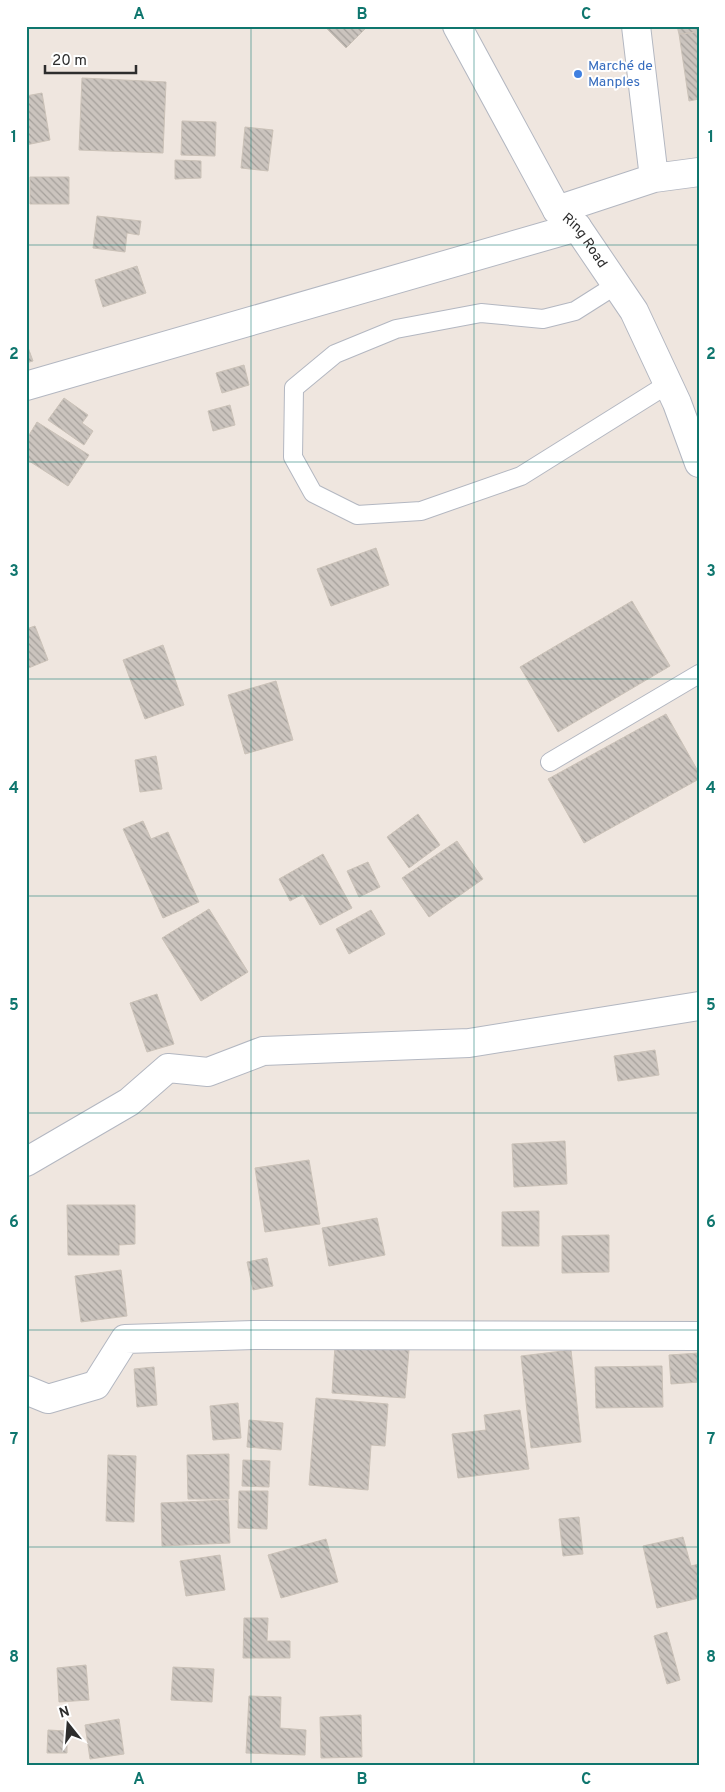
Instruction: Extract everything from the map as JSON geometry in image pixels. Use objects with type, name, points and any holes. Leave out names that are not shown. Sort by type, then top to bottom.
[{"type":"street","name":"Ring Road","points":[[457,26],[567,219],[634,311],[668,384],[699,463]]},
{"type":"street","points":[[636,26],[654,178]]},
{"type":"street","points":[[26,386],[567,219],[654,178],[699,172]]},
{"type":"street","points":[[26,1162],[129,1102],[168,1068],[208,1072],[263,1051],[469,1043],[699,1006]]},
{"type":"street","points":[[26,1390],[48,1399],[96,1385],[125,1339],[254,1335],[699,1336]]},
{"type":"lane","points":[[616,285],[576,311],[543,318],[480,314],[396,329],[335,354],[294,388],[294,457],[297,464],[313,493],[358,515],[421,511],[520,476],[668,384]]},
{"type":"lane","points":[[550,762],[699,674]]},
{"type":"building","points":[[324,26],[368,26],[346,48]]},
{"type":"building","points":[[677,26],[699,26],[699,32],[679,34]]},
{"type":"building","points":[[699,32],[699,99],[689,101],[679,34]]},
{"type":"building","points":[[82,78],[166,82],[163,153],[79,150]]},
{"type":"building","points":[[42,93],[50,140],[26,145],[26,96]]},
{"type":"building","points":[[182,121],[216,122],[215,156],[181,155]]},
{"type":"building","points":[[245,127],[273,130],[268,171],[241,168]]},
{"type":"building","points":[[175,160],[201,161],[201,178],[175,179]]},
{"type":"building","points":[[30,177],[69,177],[69,204],[30,204]]},
{"type":"building","points":[[97,216],[141,221],[139,235],[127,233],[125,252],[93,248]]},
{"type":"building","points":[[137,266],[146,293],[103,307],[95,280]]},
{"type":"building","points":[[26,342],[33,361],[26,363]]},
{"type":"building","points":[[244,365],[249,385],[222,393],[216,373]]},
{"type":"building","points":[[64,398],[88,415],[82,423],[93,431],[84,445],[48,420]]},
{"type":"building","points":[[230,405],[235,425],[213,431],[208,411]]},
{"type":"building","points":[[37,422],[89,455],[68,486],[26,459],[26,440]]},
{"type":"building","points":[[376,548],[389,585],[331,606],[317,569]]},
{"type":"building","points":[[632,601],[670,666],[558,732],[520,667]]},
{"type":"building","points":[[35,626],[48,660],[26,669],[26,629]]},
{"type":"building","points":[[163,645],[184,705],[145,719],[123,660]]},
{"type":"building","points":[[276,681],[293,740],[245,754],[228,695]]},
{"type":"building","points":[[666,714],[699,773],[699,779],[584,843],[548,779]]},
{"type":"building","points":[[156,756],[162,789],[140,792],[135,760]]},
{"type":"building","points":[[418,814],[440,845],[409,868],[387,837]]},
{"type":"building","points":[[143,821],[151,839],[168,832],[199,902],[163,918],[123,829]]},
{"type":"building","points":[[457,841],[483,879],[429,917],[402,878]]},
{"type":"building","points":[[323,854],[352,908],[320,925],[303,894],[290,901],[279,879]]},
{"type":"building","points":[[368,862],[380,887],[359,897],[347,871]]},
{"type":"building","points":[[209,909],[248,972],[201,1001],[162,938]]},
{"type":"building","points":[[371,910],[385,934],[349,954],[336,929]]},
{"type":"building","points":[[157,994],[174,1044],[147,1052],[130,1003]]},
{"type":"building","points":[[655,1050],[659,1075],[618,1081],[614,1056]]},
{"type":"building","points":[[565,1141],[567,1184],[514,1187],[512,1144]]},
{"type":"building","points":[[309,1160],[320,1224],[265,1232],[255,1168]]},
{"type":"building","points":[[67,1205],[135,1205],[135,1244],[119,1245],[119,1255],[68,1255]]},
{"type":"building","points":[[539,1211],[539,1246],[502,1246],[502,1212]]},
{"type":"building","points":[[377,1218],[385,1255],[329,1266],[322,1228]]},
{"type":"building","points":[[609,1235],[609,1272],[562,1273],[562,1236]]},
{"type":"building","points":[[267,1258],[273,1286],[253,1290],[247,1262]]},
{"type":"building","points":[[121,1270],[127,1316],[81,1322],[75,1276]]},
{"type":"building","points":[[335,1345],[409,1350],[405,1398],[332,1393]]},
{"type":"building","points":[[571,1350],[581,1442],[531,1448],[521,1356]]},
{"type":"building","points":[[699,1353],[699,1382],[671,1384],[669,1355]]},
{"type":"building","points":[[662,1366],[663,1407],[596,1408],[595,1367]]},
{"type":"building","points":[[154,1367],[157,1405],[137,1407],[134,1369]]},
{"type":"building","points":[[316,1398],[388,1404],[385,1446],[371,1445],[368,1490],[309,1485]]},
{"type":"building","points":[[238,1403],[241,1438],[213,1440],[210,1406]]},
{"type":"building","points":[[520,1410],[529,1469],[458,1478],[452,1434],[486,1430],[484,1415]]},
{"type":"building","points":[[249,1420],[283,1423],[281,1450],[247,1447]]},
{"type":"building","points":[[229,1454],[229,1499],[188,1499],[187,1455]]},
{"type":"building","points":[[108,1455],[136,1456],[134,1522],[106,1521]]},
{"type":"building","points":[[243,1460],[270,1461],[269,1487],[242,1486]]},
{"type":"building","points":[[239,1491],[268,1491],[267,1529],[238,1528]]},
{"type":"building","points":[[228,1500],[230,1543],[162,1546],[161,1503]]},
{"type":"building","points":[[579,1517],[583,1554],[563,1556],[559,1519]]},
{"type":"building","points":[[683,1537],[691,1566],[699,1564],[699,1598],[657,1608],[643,1546]]},
{"type":"building","points":[[326,1539],[338,1582],[281,1598],[268,1555]]},
{"type":"building","points":[[220,1555],[225,1590],[186,1596],[180,1561]]},
{"type":"building","points":[[244,1618],[268,1618],[267,1641],[290,1641],[290,1658],[243,1658]]},
{"type":"building","points":[[667,1632],[680,1680],[667,1684],[654,1636]]},
{"type":"building","points":[[86,1665],[89,1700],[59,1702],[57,1668]]},
{"type":"building","points":[[173,1667],[214,1669],[212,1702],[171,1700]]},
{"type":"building","points":[[249,1696],[281,1697],[280,1728],[306,1730],[305,1755],[246,1753]]},
{"type":"building","points":[[361,1715],[362,1757],[321,1758],[320,1717]]},
{"type":"building","points":[[119,1719],[124,1754],[90,1759],[85,1725]]},
{"type":"building","points":[[48,1730],[67,1731],[67,1753],[47,1753]]},
{"type":"place","name":"Marché de Manples","points":[[578,74]]}]
